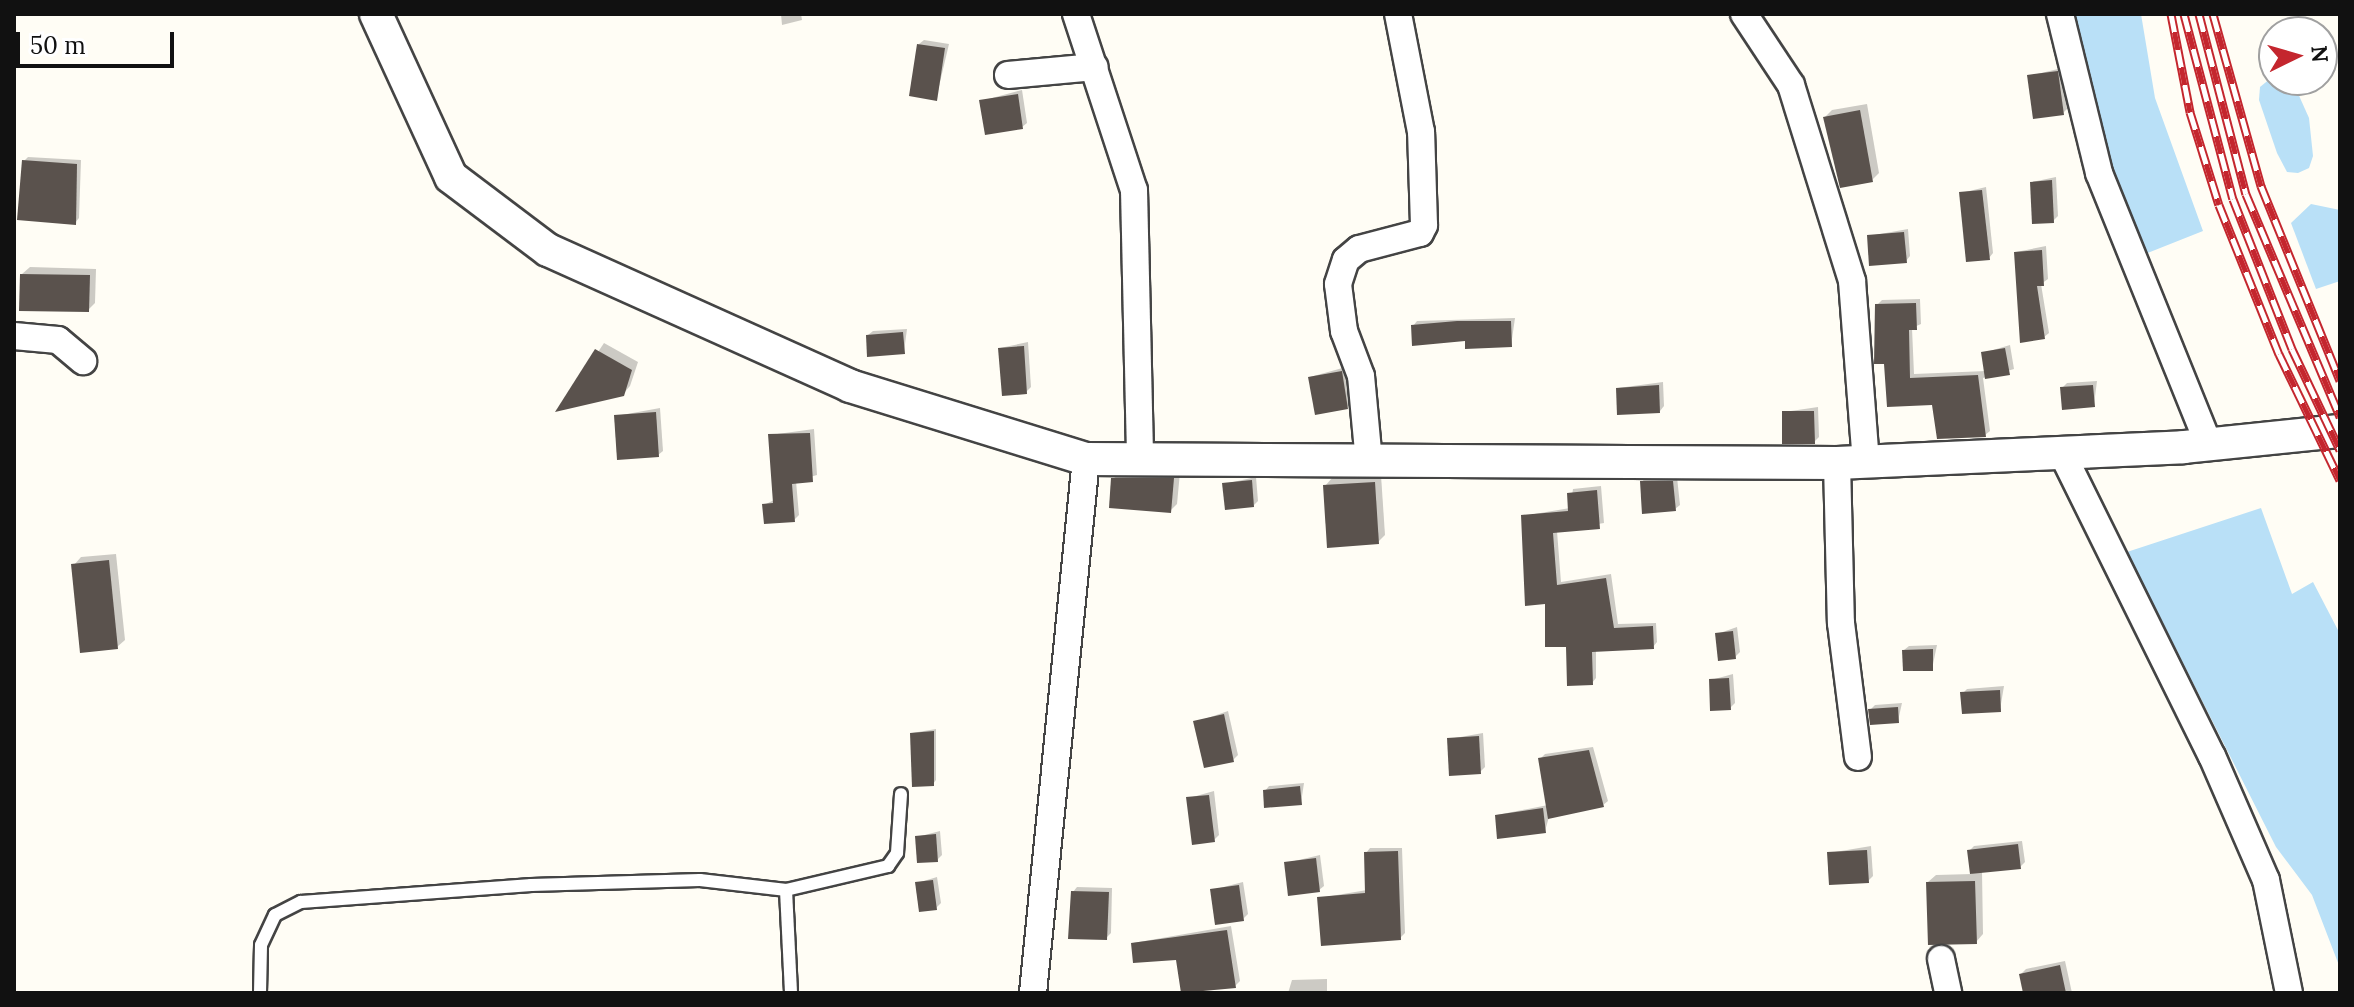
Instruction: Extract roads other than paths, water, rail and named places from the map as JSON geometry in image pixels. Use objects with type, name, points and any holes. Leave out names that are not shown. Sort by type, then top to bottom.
[{"type":"street","points":[[377,14],[451,177],[548,250],[850,386],[1086,459],[1851,462],[2209,445],[2340,431]]},
{"type":"street","points":[[1055,14],[1078,22],[1134,190],[1140,461]]},
{"type":"street","points":[[1369,462],[1361,376],[1344,331],[1338,284],[1346,260],[1359,249],[1420,233],[1424,225],[1421,132],[1398,14]]},
{"type":"street","points":[[1744,14],[1791,85],[1852,281],[1851,462],[1841,623],[1858,757]]},
{"type":"street","points":[[2060,14],[2099,173],[2209,445]]},
{"type":"street","points":[[1008,75],[1095,67]]},
{"type":"street","points":[[14,336],[58,340],[83,361]]},
{"type":"street","points":[[2062,453],[2212,756],[2266,880],[2289,993]]},
{"type":"street","points":[[1033,993],[1086,459]]},
{"type":"street","points":[[1941,959],[1948,993]]},
{"type":"lane","points":[[260,993],[261,945],[275,915],[301,902],[531,885],[673,881],[786,890],[888,866],[897,853],[901,794]]},
{"type":"lane","points":[[786,890],[791,993]]},
{"type":"water","points":[[2067,14],[2141,14],[2155,98],[2203,231],[2140,256],[2124,195],[2106,190]]},
{"type":"water","points":[[2259,96],[2299,96],[2309,118],[2313,156],[2309,168],[2298,173],[2287,172],[2277,153]]},
{"type":"water","points":[[2311,204],[2340,210],[2340,281],[2316,289],[2291,223]]},
{"type":"water","points":[[2261,508],[2292,594],[2313,582],[2340,634],[2340,968],[2312,895],[2276,847],[2127,552]]},
{"type":"railway","points":[[2171,14],[2190,112],[2219,205],[2279,354],[2340,480]]},
{"type":"railway","points":[[2184,14],[2233,199],[2292,349],[2340,450]]},
{"type":"railway","points":[[2199,14],[2246,194],[2340,417]]},
{"type":"railway","points":[[2213,14],[2261,186],[2340,381]]}]
